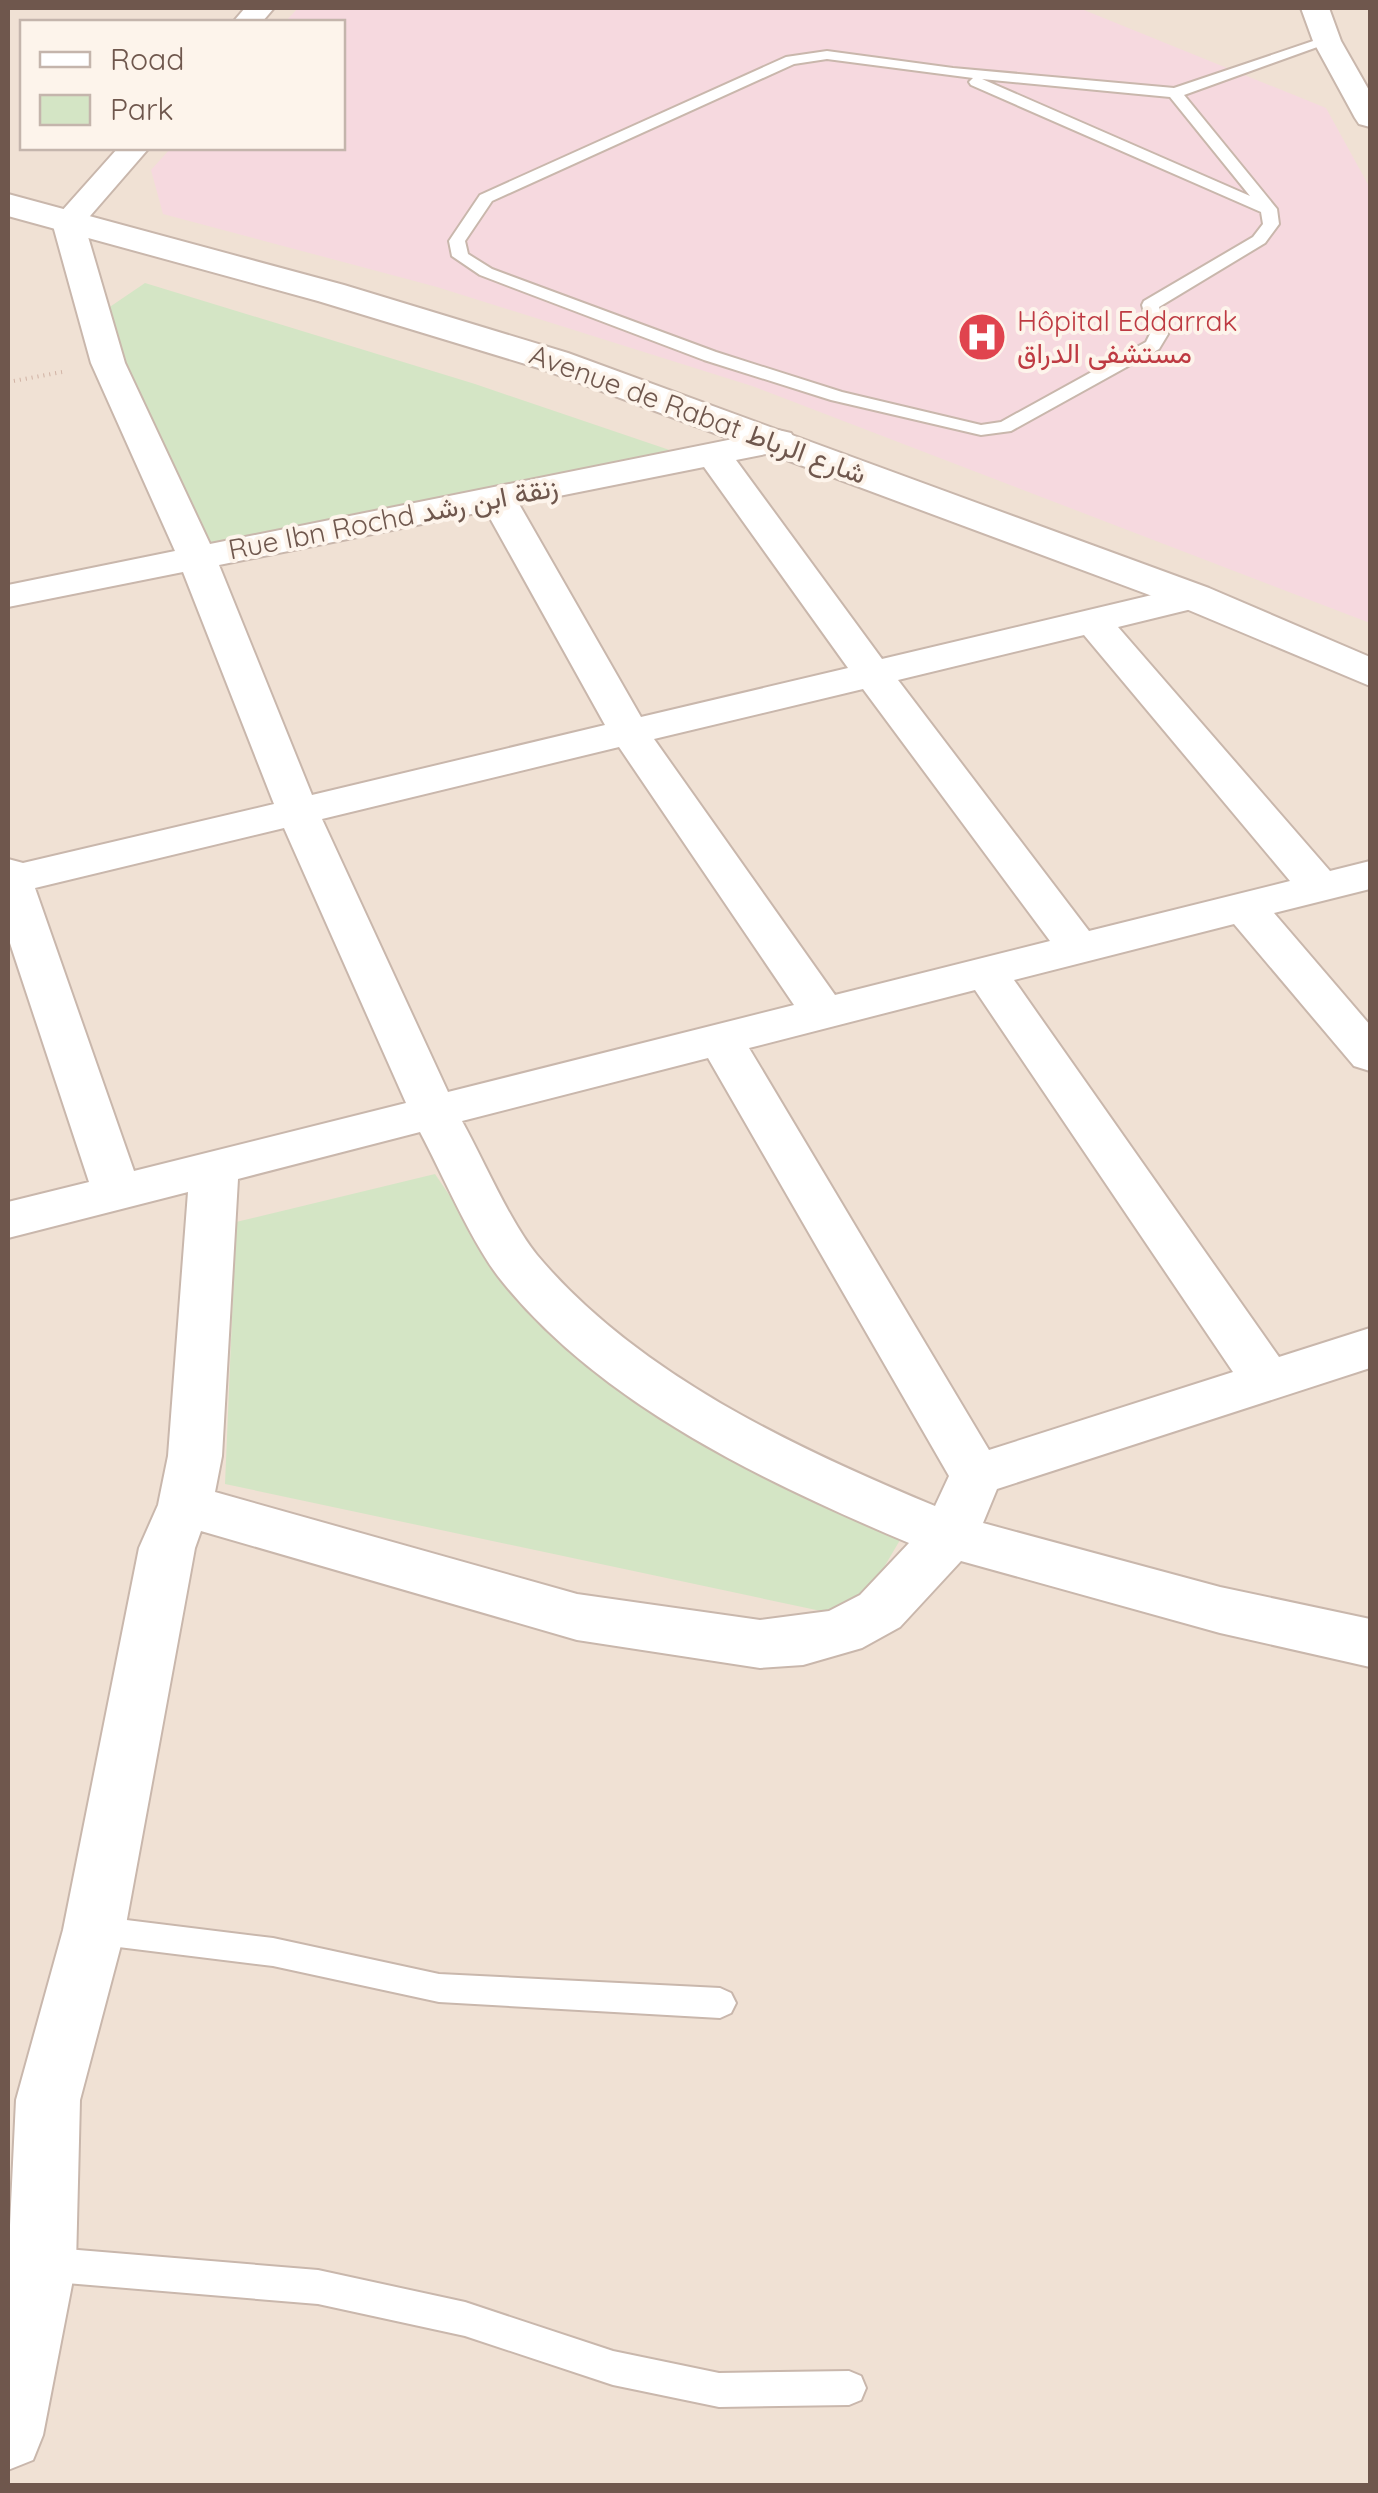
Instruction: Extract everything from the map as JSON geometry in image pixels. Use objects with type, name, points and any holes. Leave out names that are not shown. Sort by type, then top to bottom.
[{"type":"street","points":[[1315,8],[1327,41],[1370,118]]},
{"type":"street","points":[[132,150],[68,222],[108,364],[197,558],[298,812],[434,1113],[516,1264],[558,1312],[629,1367],[727,1434],[859,1498],[950,1536],[1313,1632],[1370,1642]]},
{"type":"street","name":"Avenue de Rabat شارع الرباط","points":[[8,206],[438,324],[778,441],[1194,597],[1370,673]]},
{"type":"street","name":"Rue Ibn Rochd زنقة ابن رشد","points":[[8,596],[778,441]]},
{"type":"street","points":[[712,453],[1080,949]]},
{"type":"street","points":[[497,497],[630,734],[824,1014]]},
{"type":"street","points":[[117,1192],[8,878],[630,734],[1194,597]]},
{"type":"street","points":[[1094,624],[1320,888]]},
{"type":"street","points":[[8,1220],[1370,876]]},
{"type":"street","points":[[1244,907],[1370,1056]]},
{"type":"street","points":[[986,973],[1268,1380]]},
{"type":"street","points":[[721,1040],[976,1475]]},
{"type":"street","points":[[8,2435],[42,2264],[28,2108],[94,1930],[167,1548],[185,1505],[195,1456],[214,1168]]},
{"type":"street","points":[[185,1505],[577,1617],[760,1644],[803,1640],[842,1630],[880,1611],[950,1536],[976,1475],[1370,1348]]},
{"type":"street","points":[[1313,1632],[1370,1612]]},
{"type":"lane","points":[[1175,92],[1268,209],[1271,224],[1260,240],[1150,305],[1158,334],[1153,345],[1019,421],[982,430],[837,396],[710,356],[486,272],[460,256],[456,241],[486,198],[791,60],[827,55],[952,72],[1175,92],[1327,41]]},
{"type":"lane","points":[[952,72],[1268,209]]},
{"type":"lane","points":[[94,1930],[273,1952],[439,1988],[720,2003]]},
{"type":"lane","points":[[42,2264],[318,2287],[465,2319],[614,2368],[719,2390],[849,2388]]},
{"type":"shaded area","points":[[8,8],[1370,8],[1370,2485],[8,2486]]},
{"type":"shaded area","name":"Hôpital Eddarrak مستشفى الدراق","points":[[298,8],[1079,8],[1326,108],[1370,188],[1370,623],[752,386],[437,287],[163,214],[151,170],[169,150],[345,150],[345,20],[287,20]]},
{"type":"green space","points":[[145,283],[475,384],[699,460],[194,560],[92,319]]},
{"type":"green space","points":[[435,1174],[513,1289],[903,1535],[854,1618],[225,1484],[236,1222]]},
{"type":"place","name":"Hôpital Eddarrak مستشفى الدراق","points":[[982,337]]}]
